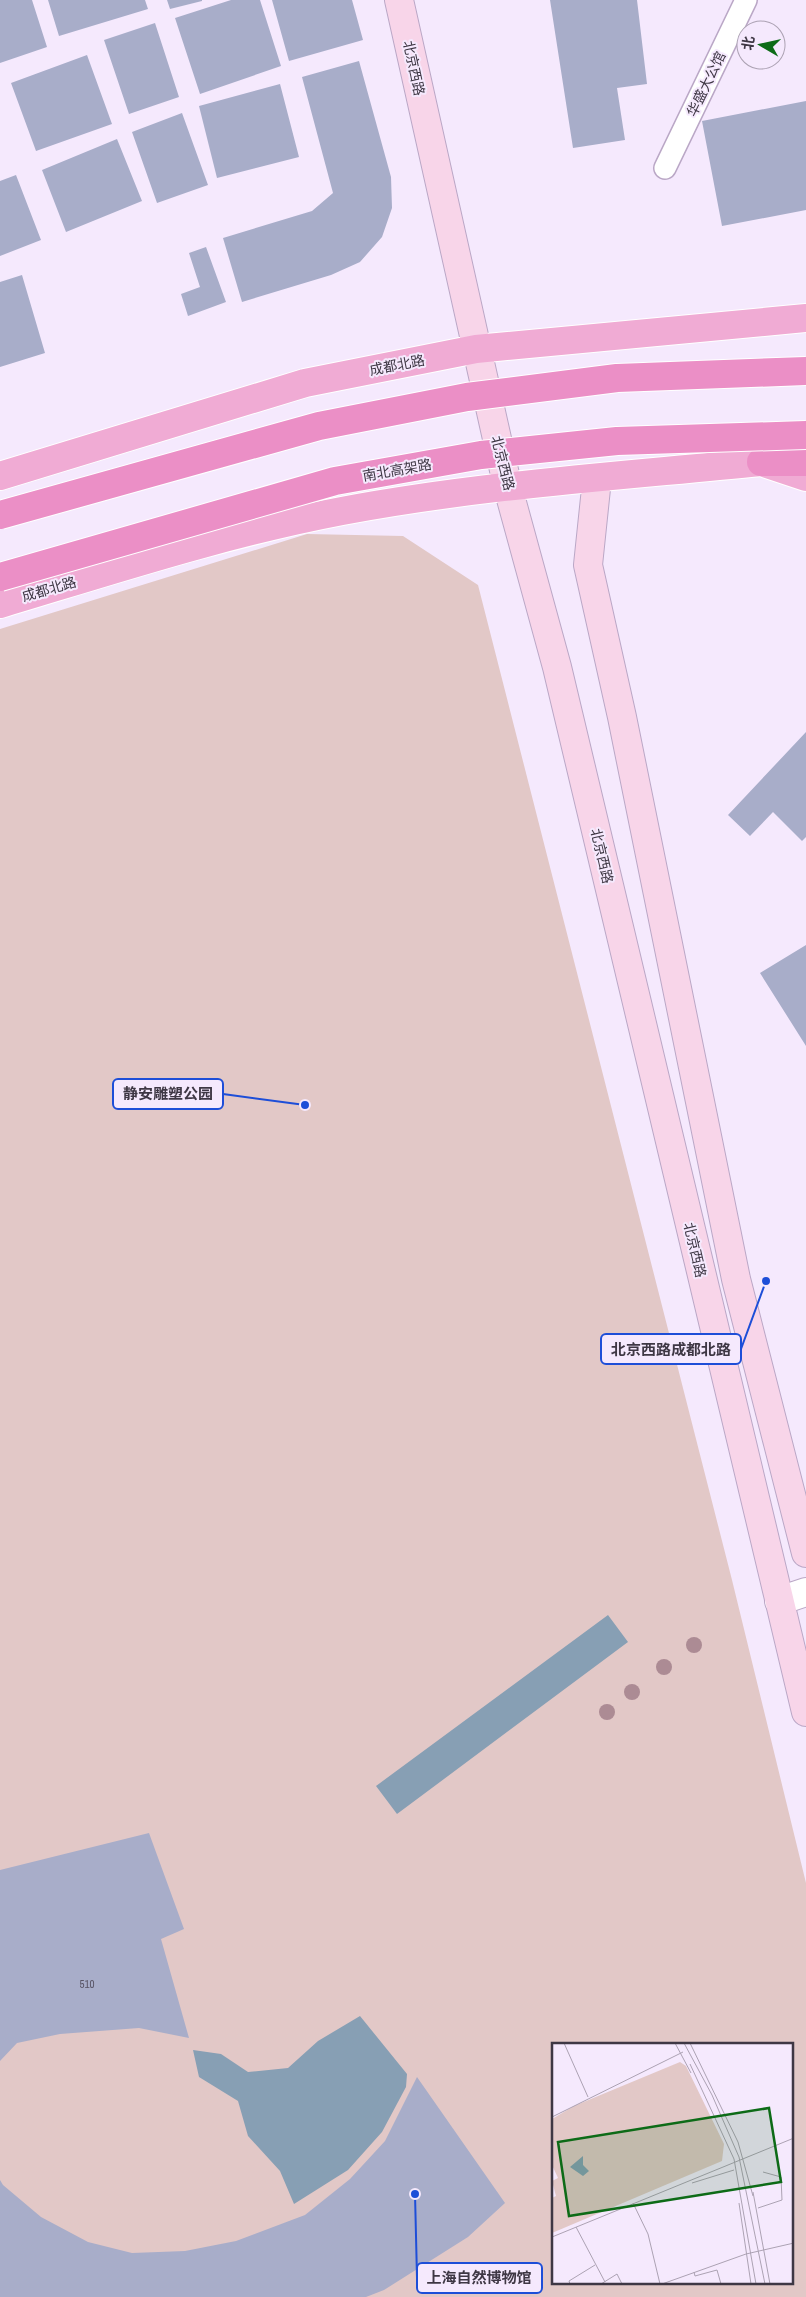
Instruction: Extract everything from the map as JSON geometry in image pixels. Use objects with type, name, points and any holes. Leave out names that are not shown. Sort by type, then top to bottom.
[{"type":"highway","points":[[0,515],[319,426],[467,397],[617,378],[806,371]]},
{"type":"highway","name":"南北高架路","points":[[0,577],[336,481],[471,457],[617,441],[806,435]]},
{"type":"highway","points":[[761,462],[806,462]]},
{"type":"main road","name":"北京西路","points":[[398,0],[508,488],[557,667],[806,1712]]},
{"type":"main road","name":"成都北路","points":[[0,476],[304,383],[476,349],[806,318]]},
{"type":"main road","name":"成都北路","points":[[0,604],[236,536],[342,512],[508,488],[761,462],[806,450]]},
{"type":"main road","points":[[761,462],[806,477]]},
{"type":"main road","points":[[598,479],[588,565],[624,726],[736,1279],[806,1554]]},
{"type":"street","points":[[779,1601],[806,1592]]},
{"type":"lane","name":"华盛大公馆","points":[[665,168],[746,0]]},
{"type":"shaded area","points":[[307,534],[403,536],[478,585],[732,1580],[806,1883],[806,2297],[0,2297],[0,629]]},
{"type":"water","points":[[608,1615],[628,1642],[397,1814],[376,1786]]},
{"type":"water","points":[[360,2016],[407,2074],[406,2087],[382,2132],[348,2170],[294,2204],[280,2171],[248,2136],[238,2101],[199,2077],[193,2050],[221,2054],[248,2072],[288,2068],[318,2041]]},
{"type":"building","points":[[0,0],[32,0],[47,47],[0,63]]},
{"type":"building","points":[[48,0],[145,0],[148,9],[59,36]]},
{"type":"building","points":[[167,0],[202,0],[202,1],[170,9]]},
{"type":"building","points":[[231,0],[260,0],[281,66],[200,94],[175,18]]},
{"type":"building","points":[[272,0],[352,0],[363,40],[289,61]]},
{"type":"building","points":[[550,0],[637,0],[647,84],[617,88],[625,140],[573,148]]},
{"type":"building","points":[[155,23],[179,97],[129,114],[104,40]]},
{"type":"building","points":[[87,55],[112,124],[36,151],[11,83]]},
{"type":"building","points":[[359,61],[391,177],[392,208],[382,237],[360,262],[331,275],[242,302],[223,238],[312,211],[333,193],[302,77]]},
{"type":"building","points":[[280,84],[299,157],[217,178],[199,106]]},
{"type":"building","points":[[806,101],[806,210],[722,226],[702,121]]},
{"type":"building","points":[[182,113],[208,185],[157,203],[132,132]]},
{"type":"building","points":[[117,139],[142,201],[66,232],[42,170]]},
{"type":"building","points":[[16,175],[41,240],[0,256],[0,181]]},
{"type":"building","points":[[206,247],[226,302],[188,316],[181,294],[200,287],[189,253]]},
{"type":"building","points":[[22,275],[45,353],[0,367],[0,282]]},
{"type":"building","points":[[806,732],[806,837],[802,841],[773,812],[750,836],[728,815]]},
{"type":"building","points":[[806,945],[806,1046],[760,973]]},
{"type":"building","points":[[149,1833],[184,1929],[161,1939],[189,2038],[139,2028],[60,2034],[17,2043],[0,2061],[0,1870]]},
{"type":"building","points":[[417,2077],[505,2203],[468,2237],[384,2290],[366,2297],[0,2297],[0,2180],[3,2185],[41,2217],[88,2242],[132,2253],[185,2251],[236,2241],[305,2215],[350,2179],[385,2141]]},
{"type":"place","name":"静安雕塑公园","points":[[305,1105]]},
{"type":"place","name":"北京西路成都北路","points":[[766,1281]]},
{"type":"place","name":"上海自然博物馆","points":[[415,2194]]}]
